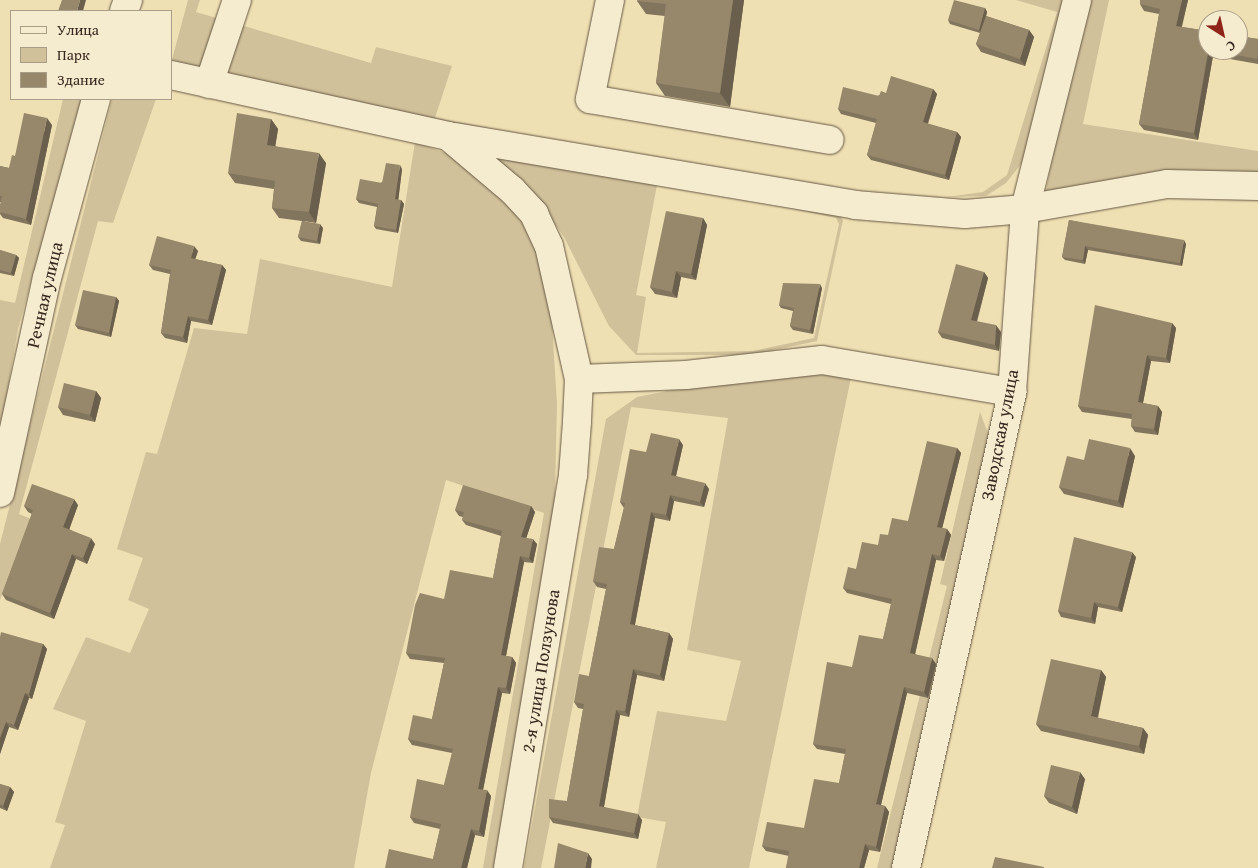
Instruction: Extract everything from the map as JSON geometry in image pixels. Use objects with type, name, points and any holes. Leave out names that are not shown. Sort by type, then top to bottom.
[{"type":"street","points":[[209,84],[237,0]]},
{"type":"street","points":[[610,0],[590,99],[830,140]]},
{"type":"street","name":"Заводская улица","points":[[906,868],[1012,392],[1025,209],[1076,0]]},
{"type":"street","points":[[172,75],[448,136],[856,206],[965,214],[1025,209],[1167,184],[1258,186]]},
{"type":"street","name":"Речная улица","points":[[0,493],[47,278],[96,100]]},
{"type":"street","name":"2-я улица Ползунова","points":[[448,136],[484,162],[534,214],[548,246],[578,379],[573,475],[508,868]]},
{"type":"street","points":[[578,379],[686,375],[822,360],[1012,392]]},
{"type":"green space","points":[[188,0],[200,0],[196,12],[371,63],[376,47],[452,66],[435,118],[638,156],[636,165],[172,63]]},
{"type":"green space","points":[[1016,0],[1067,0],[1022,163],[1006,183],[986,196],[947,197],[983,192],[1007,175],[1057,12]]},
{"type":"green space","points":[[1087,0],[1109,0],[1083,124],[1258,151],[1258,182],[1045,196],[1075,35]]},
{"type":"green space","points":[[63,100],[82,100],[18,329],[0,436],[0,300],[15,303]]},
{"type":"green space","points":[[112,100],[156,100],[113,223],[98,221],[19,514],[31,519],[0,600],[0,544]]},
{"type":"green space","points":[[415,142],[454,156],[480,174],[521,219],[535,244],[551,307],[557,404],[554,539],[498,868],[483,868],[544,513],[446,480],[371,773],[354,868],[50,868],[65,825],[55,822],[86,721],[53,709],[86,637],[130,653],[149,609],[128,600],[143,558],[117,549],[146,452],[157,454],[194,328],[247,334],[260,259],[392,287]]},
{"type":"green space","points":[[485,148],[658,180],[636,295],[646,297],[637,353],[753,351],[814,338],[839,224],[836,218],[667,182],[839,214],[843,220],[817,341],[751,355],[636,355],[609,326],[564,237],[541,204]]},
{"type":"green space","points":[[853,368],[749,868],[656,868],[666,822],[637,817],[657,711],[726,721],[741,661],[687,650],[728,418],[631,407],[541,868],[524,868],[606,419],[637,397],[697,385]]},
{"type":"green space","points":[[980,412],[990,439],[893,868],[877,868],[947,586],[940,584]]},
{"type":"building","points":[[62,0],[80,0],[77,10],[58,10]]},
{"type":"building","points":[[637,0],[733,0],[720,93],[656,83],[666,4]]},
{"type":"building","points":[[954,0],[985,8],[979,30],[948,20]]},
{"type":"building","points":[[1140,0],[1182,0],[1176,26],[1198,29],[1198,60],[1206,60],[1194,133],[1139,124],[1160,9],[1140,4]]},
{"type":"building","points":[[986,16],[1029,30],[1020,59],[976,44]]},
{"type":"building","points":[[1248,38],[1258,39],[1257,59],[1248,57]]},
{"type":"building","points":[[891,76],[933,89],[923,122],[957,132],[945,175],[867,155],[877,119],[838,109],[843,87],[879,96],[881,91],[886,93]]},
{"type":"building","points":[[24,113],[47,118],[26,219],[0,212],[2,196],[0,196],[0,166],[9,168],[12,155],[15,156]]},
{"type":"building","points":[[237,113],[271,119],[267,145],[319,153],[309,212],[272,208],[275,181],[228,173]]},
{"type":"building","points":[[386,163],[400,165],[395,199],[401,200],[396,230],[374,226],[378,204],[356,199],[360,179],[382,183]]},
{"type":"building","points":[[666,211],[703,218],[691,274],[676,271],[672,292],[650,287]]},
{"type":"building","points":[[1069,220],[1184,240],[1180,263],[1085,246],[1083,260],[1062,257]]},
{"type":"building","points":[[302,221],[320,224],[317,241],[298,237]]},
{"type":"building","points":[[157,236],[194,246],[191,258],[222,265],[208,320],[188,316],[183,337],[161,333],[171,270],[149,265]]},
{"type":"building","points":[[0,250],[16,255],[11,273],[0,270]]},
{"type":"building","points":[[956,264],[984,272],[971,320],[996,325],[995,345],[938,332]]},
{"type":"building","points":[[783,283],[820,284],[810,330],[790,326],[794,308],[779,305]]},
{"type":"building","points":[[83,290],[116,297],[109,333],[75,325]]},
{"type":"building","points":[[1095,305],[1172,323],[1166,358],[1147,355],[1138,402],[1158,406],[1154,429],[1131,426],[1132,414],[1078,406]]},
{"type":"building","points":[[64,383],[96,391],[90,415],[58,407]]},
{"type":"building","points":[[651,433],[679,439],[671,475],[705,483],[700,502],[670,495],[666,515],[651,512],[630,624],[669,633],[660,675],[633,669],[625,711],[616,710],[599,806],[638,814],[634,833],[549,817],[549,799],[567,801],[584,704],[574,702],[579,674],[589,676],[607,584],[593,581],[599,547],[614,549],[625,503],[620,502],[630,449],[646,452]]},
{"type":"building","points":[[1089,439],[1130,448],[1118,501],[1059,487],[1067,456],[1084,460]]},
{"type":"building","points":[[927,441],[957,448],[937,527],[947,529],[940,556],[932,554],[910,653],[932,658],[924,692],[904,687],[876,804],[885,806],[876,847],[865,844],[859,868],[786,868],[789,851],[762,846],[767,822],[804,828],[814,779],[839,783],[846,749],[813,744],[827,662],[852,667],[859,635],[883,639],[892,599],[843,588],[848,567],[856,569],[862,542],[878,545],[880,534],[888,535],[892,518],[908,521]]},
{"type":"building","points":[[32,484],[74,499],[63,527],[91,538],[83,558],[72,554],[50,613],[2,594],[33,510],[24,506]]},
{"type":"building","points":[[463,485],[531,506],[521,537],[533,539],[529,558],[520,556],[501,655],[512,657],[506,688],[498,687],[478,789],[487,790],[479,831],[471,829],[461,868],[385,868],[389,849],[433,859],[441,824],[410,817],[417,779],[444,785],[453,749],[408,739],[413,715],[432,719],[445,658],[406,653],[415,605],[420,593],[444,599],[450,570],[493,578],[502,531],[462,520],[464,512],[455,510]]},
{"type":"building","points":[[1074,537],[1132,552],[1118,607],[1094,602],[1091,618],[1058,611]]},
{"type":"building","points":[[1,632],[43,644],[29,694],[25,693],[14,725],[6,722],[0,738],[0,637]]},
{"type":"building","points":[[1051,659],[1101,670],[1091,716],[1143,728],[1139,746],[1036,724]]},
{"type":"building","points":[[1051,765],[1080,772],[1072,807],[1044,796]]},
{"type":"building","points":[[0,784],[10,787],[3,806],[0,804]]},
{"type":"building","points":[[558,843],[588,853],[585,868],[554,868]]},
{"type":"building","points":[[995,857],[1044,867],[1044,868],[992,868]]}]
